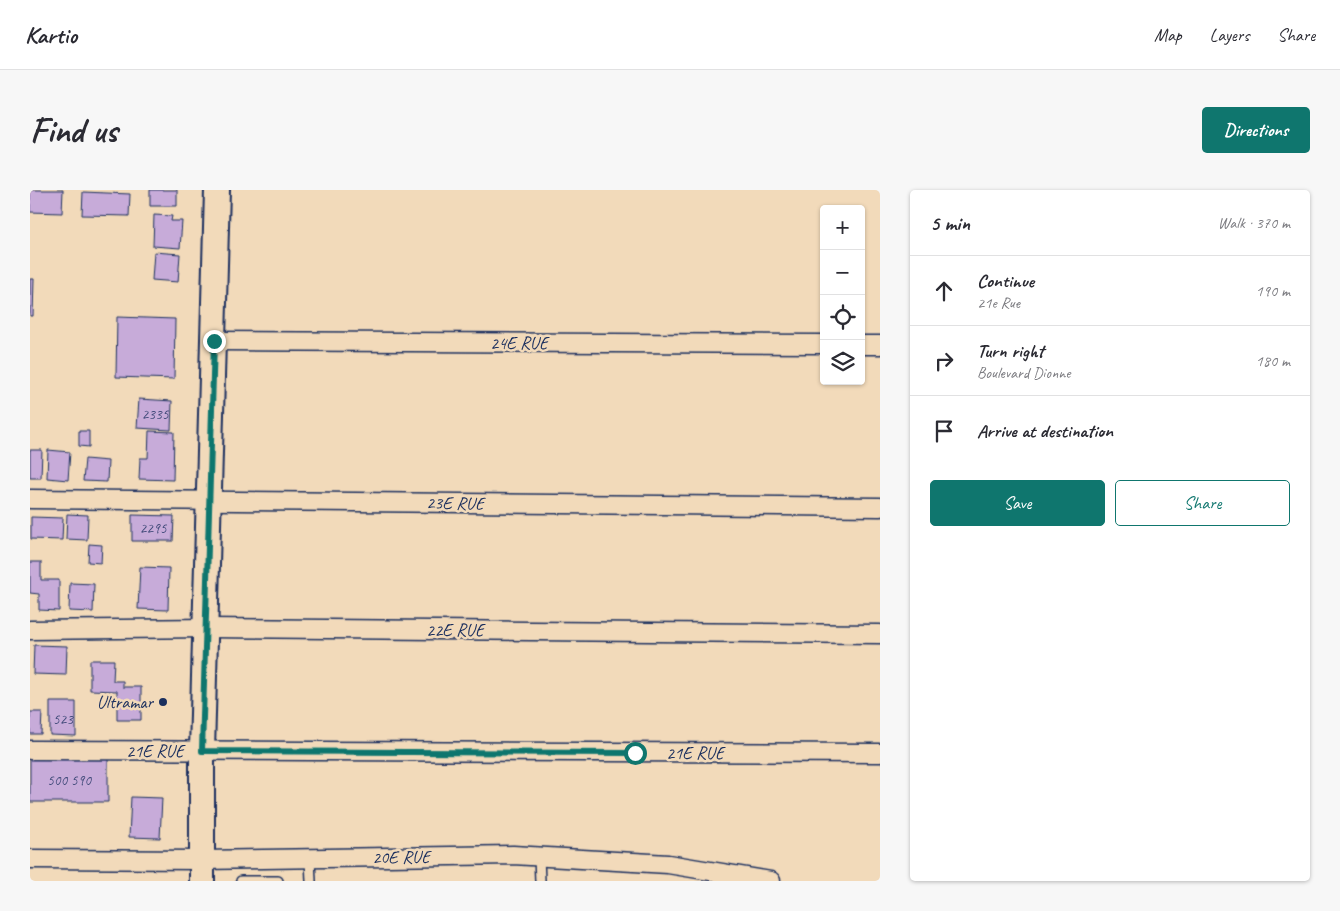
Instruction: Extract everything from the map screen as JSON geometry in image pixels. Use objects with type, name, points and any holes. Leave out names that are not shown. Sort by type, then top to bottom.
[{"type":"main road","points":[[202,871],[202,751],[207,628],[217,190]]},
{"type":"street","name":"24E RUE","points":[[214,341],[820,344]]},
{"type":"street","points":[[865,345],[880,345]]},
{"type":"street","name":"23E RUE","points":[[30,499],[880,507]]},
{"type":"street","name":"22E RUE","points":[[30,630],[207,628],[880,634]]},
{"type":"street","name":"21E RUE","points":[[30,750],[880,753]]},
{"type":"street","name":"20E RUE","points":[[30,859],[202,871],[310,859],[539,856],[668,864],[771,881]]},
{"type":"lane","points":[[539,856],[540,881]]},
{"type":"lane","points":[[310,859],[311,881]]},
{"type":"lane","points":[[241,881],[278,881]]},
{"type":"building","points":[[30,190],[63,190],[62,213],[30,212]]},
{"type":"building","points":[[150,190],[177,190],[177,206],[150,206]]},
{"type":"building","points":[[83,192],[130,194],[129,216],[82,215]]},
{"type":"building","points":[[154,215],[172,216],[171,221],[182,221],[180,248],[153,246]]},
{"type":"building","points":[[154,252],[180,254],[178,282],[152,280]]},
{"type":"building","points":[[30,279],[34,279],[33,316],[30,316]]},
{"type":"building","points":[[117,317],[175,319],[174,379],[116,377]]},
{"type":"building","points":[[139,399],[172,401],[171,430],[137,428]]},
{"type":"building","points":[[79,431],[89,431],[89,447],[79,446]]},
{"type":"building","points":[[149,431],[174,432],[173,480],[139,479],[140,458],[148,458]]},
{"type":"building","points":[[30,450],[42,450],[41,478],[30,478]]},
{"type":"building","points":[[48,450],[70,452],[68,480],[47,478]]},
{"type":"building","points":[[85,459],[108,461],[107,482],[83,481]]},
{"type":"building","points":[[67,514],[88,515],[87,540],[66,539]]},
{"type":"building","points":[[132,515],[174,516],[173,541],[132,541]]},
{"type":"building","points":[[31,517],[63,518],[62,540],[31,539]]},
{"type":"building","points":[[89,544],[102,545],[101,563],[88,562]]},
{"type":"building","points":[[30,562],[41,562],[41,580],[59,580],[59,611],[39,610],[39,594],[30,593]]},
{"type":"building","points":[[140,567],[169,568],[168,610],[138,609]]},
{"type":"building","points":[[70,583],[94,584],[93,612],[69,611]]},
{"type":"building","points":[[34,645],[67,646],[66,675],[33,674]]},
{"type":"building","points":[[90,660],[114,660],[113,681],[123,681],[123,687],[141,687],[141,720],[117,720],[117,691],[90,690]]},
{"type":"building","points":[[50,702],[76,702],[76,736],[50,735]]},
{"type":"building","points":[[30,712],[42,712],[41,734],[30,734]]},
{"type":"building","points":[[30,758],[108,759],[108,802],[30,802]]},
{"type":"building","points":[[131,797],[162,798],[160,838],[129,837]]},
{"type":"place","name":"Ultramar","points":[[163,702]]},
{"type":"route","points":[[214,341],[202,751],[635,753]]}]
